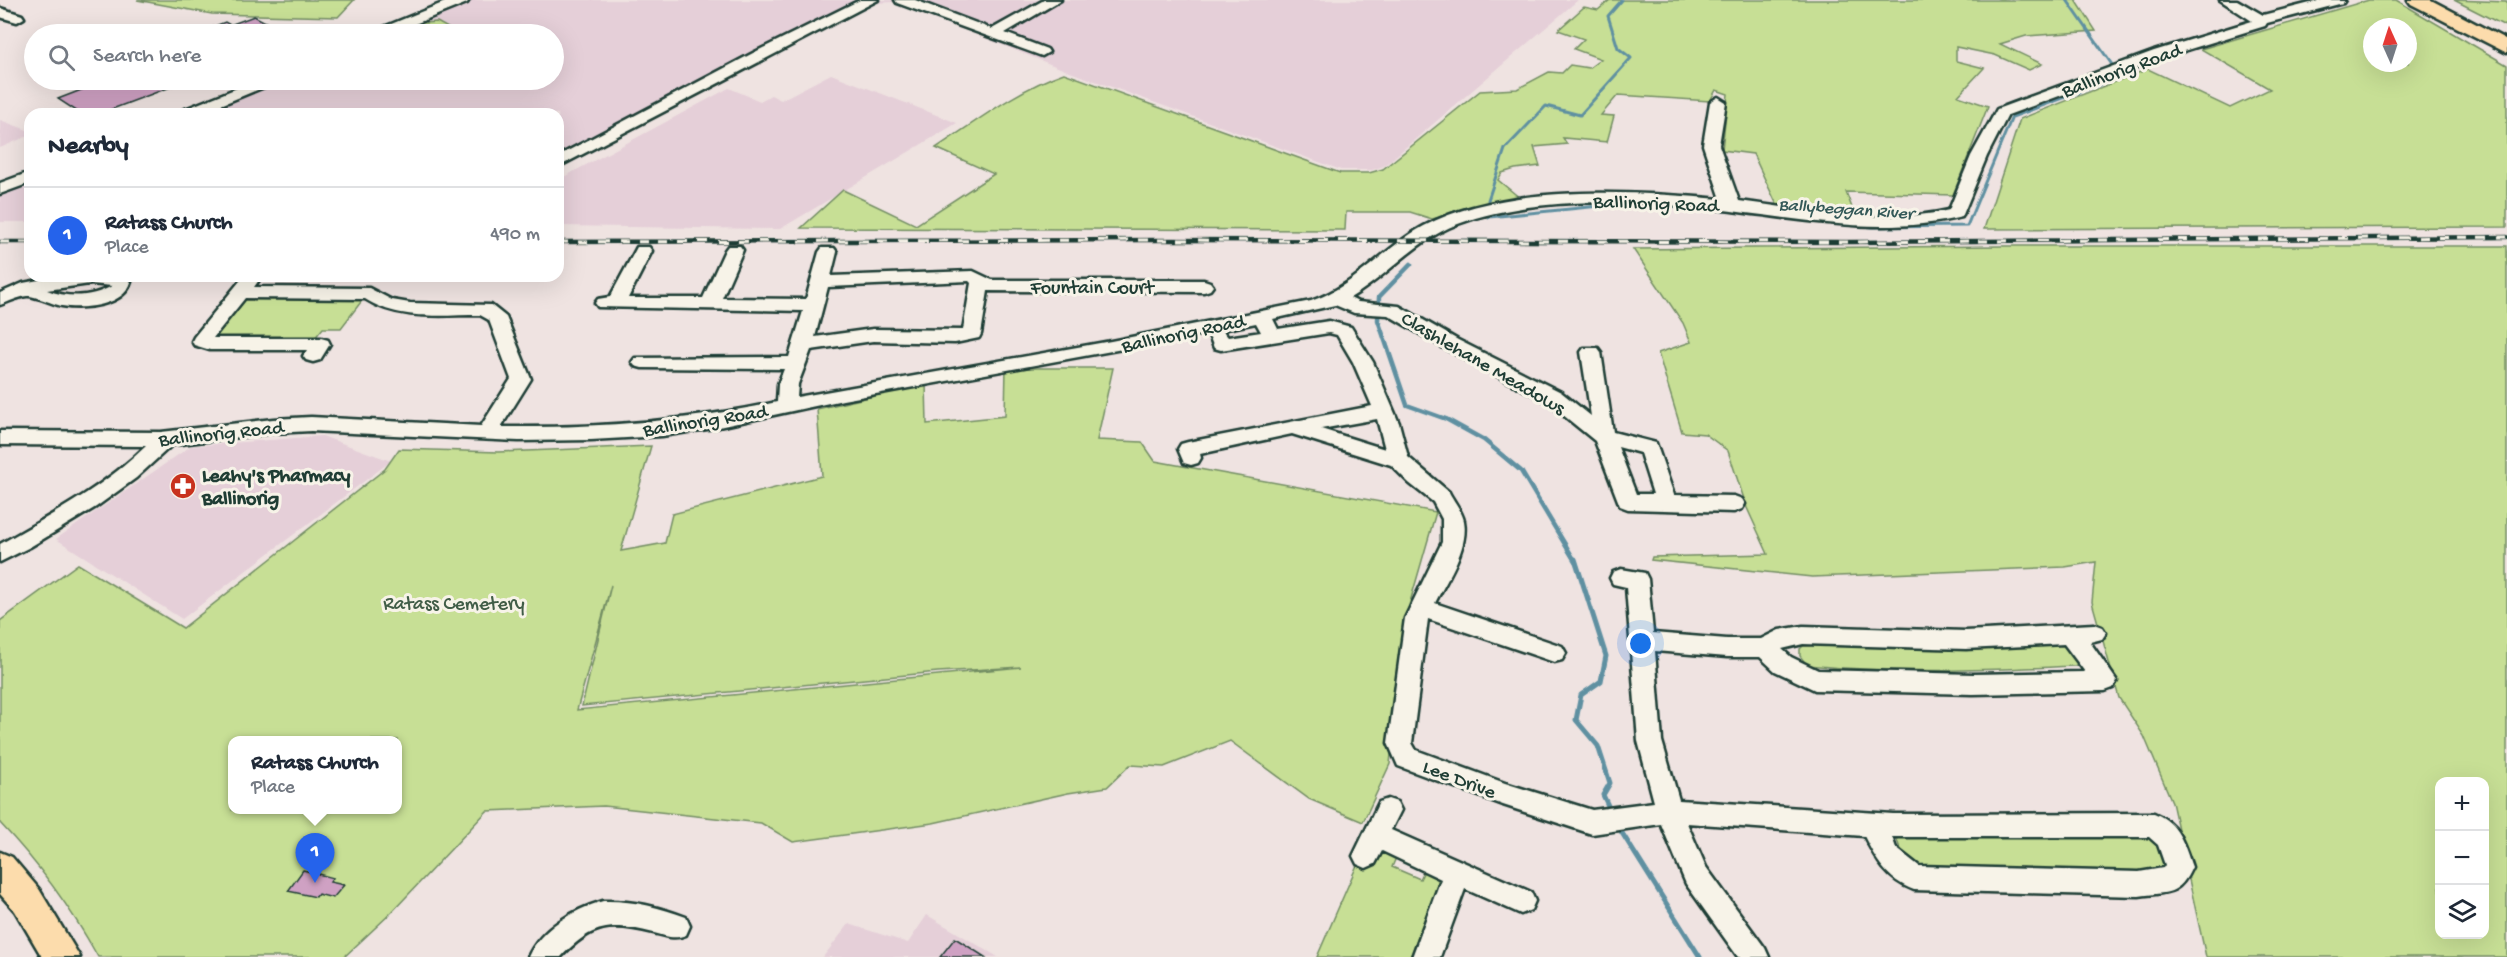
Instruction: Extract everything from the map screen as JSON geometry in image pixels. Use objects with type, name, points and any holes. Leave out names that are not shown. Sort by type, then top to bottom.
[{"type":"main road","points":[[2417,0],[2507,47]]},
{"type":"main road","points":[[2430,0],[2507,41]]},
{"type":"main road","points":[[0,868],[27,900],[62,957]]},
{"type":"street","points":[[403,24],[462,0]]},
{"type":"street","points":[[564,159],[760,55],[871,0]]},
{"type":"street","points":[[902,0],[1042,52]]},
{"type":"street","points":[[993,34],[1054,0]]},
{"type":"street","points":[[2227,0],[2260,20]]},
{"type":"street","name":"Ballinorig Road","points":[[0,438],[167,438],[306,424],[487,433],[659,429],[717,421],[787,406],[1150,341],[1316,305],[1364,284],[1410,241],[1434,227],[1480,211],[1516,205],[1622,197],[1901,223],[1933,220],[1956,213],[1984,147],[2002,112],[2159,54],[2260,23],[2260,20],[2338,0]]},
{"type":"street","points":[[0,12],[17,18]]},
{"type":"street","points":[[206,108],[246,90]]},
{"type":"street","points":[[1718,102],[1711,146],[1732,206]]},
{"type":"street","points":[[0,189],[24,179]]},
{"type":"street","points":[[710,304],[734,250]]},
{"type":"street","points":[[643,251],[610,303],[814,304]]},
{"type":"street","points":[[787,406],[788,384],[803,345],[828,252]]},
{"type":"street","name":"Fountain Court","points":[[820,282],[973,276],[980,283],[988,286],[1204,286]]},
{"type":"street","points":[[248,282],[201,341],[210,344],[321,344],[313,356]]},
{"type":"street","points":[[803,345],[873,335],[955,337],[972,334],[980,283]]},
{"type":"street","points":[[0,298],[29,287]]},
{"type":"street","points":[[240,292],[369,294],[387,305],[423,310],[484,309],[497,317],[521,379],[487,433]]},
{"type":"street","name":"Clashlehane Meadows","points":[[1335,298],[1354,307],[1392,310],[1554,398],[1604,437],[1649,448],[1666,502],[1628,501],[1604,437],[1591,352]]},
{"type":"street","points":[[1262,315],[1272,336]]},
{"type":"street","points":[[1218,335],[1221,344],[1329,327],[1344,331],[1363,362],[1389,423],[1398,460]]},
{"type":"street","points":[[642,362],[796,363]]},
{"type":"street","name":"Lee Drive","points":[[1191,458],[1188,449],[1382,411]]},
{"type":"street","name":"Lee Drive","points":[[1292,428],[1398,460],[1416,478],[1441,497],[1453,519],[1453,542],[1417,618],[1400,743],[1407,758],[1503,794],[1592,822],[1670,811]]},
{"type":"street","points":[[0,554],[113,487],[149,457],[167,438]]},
{"type":"street","points":[[1666,502],[1734,504]]},
{"type":"street","points":[[1621,578],[1637,579],[1650,741],[1670,811],[1696,874],[1755,957]]},
{"type":"street","points":[[1422,608],[1554,653]]},
{"type":"street","points":[[1643,641],[1727,648],[1765,648],[1779,639],[1803,635],[1966,640],[2094,633]]},
{"type":"street","points":[[1765,648],[1783,664],[1815,680],[1973,684],[2105,681],[2070,634]]},
{"type":"street","points":[[1388,810],[1371,846],[1457,873],[1521,901]]},
{"type":"street","points":[[1670,811],[1872,824],[2154,825],[2169,838],[2179,867],[2171,879],[2139,884],[1914,879],[1887,856],[1872,824]]},
{"type":"street","points":[[1426,957],[1457,873]]},
{"type":"street","points":[[542,957],[566,930],[602,912],[627,913],[676,926]]},
{"type":"shaded area","points":[[466,0],[1578,0],[1384,166],[1372,170],[1341,170],[1070,72],[894,2],[875,3],[859,8],[564,163],[564,108],[206,108],[250,90],[564,90],[564,24],[407,24]]},
{"type":"shaded area","points":[[831,74],[957,123],[780,229],[564,226],[564,177],[729,88],[760,101],[771,95],[781,100]]},
{"type":"shaded area","points":[[0,120],[24,129],[24,138],[0,148]]},
{"type":"shaded area","points":[[24,185],[24,222],[0,222],[0,195]]},
{"type":"shaded area","points":[[322,436],[391,461],[182,619],[56,539],[191,446]]},
{"type":"shaded area","points":[[927,915],[998,957],[823,957],[849,924],[908,943]]},
{"type":"green space","points":[[137,0],[354,0],[338,17],[212,14]]},
{"type":"green space","points":[[1610,0],[2076,0],[2096,31],[2026,36],[2000,44],[2042,64],[2029,70],[1995,55],[1956,47],[1956,61],[1984,68],[1958,96],[1988,106],[1953,195],[1846,192],[1854,213],[1777,205],[1753,154],[1722,150],[1728,94],[1716,90],[1710,101],[1618,95],[1601,115],[1614,116],[1607,142],[1563,138],[1567,144],[1534,147],[1540,166],[1502,173],[1498,180],[1520,198],[1432,219],[1410,212],[1346,212],[1345,230],[801,228],[843,190],[916,225],[994,174],[936,148],[1014,97],[1064,73],[1340,173],[1369,173],[1383,169],[1480,91],[1517,89],[1549,72],[1562,73],[1570,65],[1589,68],[1601,59],[1574,49],[1584,39],[1558,30],[1584,7],[1598,10]]},
{"type":"green space","points":[[2369,0],[2396,0],[2507,65],[2507,227],[1984,229],[2020,119],[2148,69],[2230,108],[2270,89],[2201,49]]},
{"type":"green space","points":[[2454,0],[2507,2],[2507,27]]},
{"type":"green space","points":[[437,22],[441,24],[421,24]]},
{"type":"green space","points":[[2507,246],[2507,957],[2206,957],[2172,802],[2144,736],[2119,698],[2092,602],[2096,562],[2065,567],[1812,577],[1651,560],[1652,557],[1768,554],[1747,508],[1728,451],[1705,434],[1682,432],[1658,353],[1691,342],[1683,323],[1633,249]]},
{"type":"green space","points":[[250,296],[364,298],[341,328],[323,328],[314,339],[219,339],[213,336],[240,300]]},
{"type":"green space","name":"Ratass Cemetery","points":[[1006,368],[1113,368],[1097,440],[1142,442],[1155,461],[1436,512],[1404,623],[1390,764],[1363,822],[1309,799],[1230,741],[1164,767],[1130,765],[1107,787],[1068,793],[933,823],[793,842],[761,823],[604,806],[487,811],[391,913],[344,957],[98,957],[54,887],[0,823],[0,621],[78,564],[183,628],[385,469],[399,449],[498,452],[651,446],[621,551],[665,543],[672,514],[822,476],[817,409],[926,384],[927,424],[1005,416]],"holes":[[[611,585],[582,706],[938,672],[1021,667],[577,710]]]},
{"type":"green space","points":[[1805,644],[1913,649],[2063,644],[2073,650],[2079,661],[2075,666],[1975,670],[1840,668],[1807,665],[1800,656],[1800,649]]},
{"type":"green space","points":[[1903,834],[1951,838],[2144,835],[2161,842],[2167,872],[2105,874],[1930,872],[1914,863],[1902,851],[1897,840]]},
{"type":"green space","points":[[1382,853],[1398,853],[1392,867],[1420,879],[1427,865],[1438,877],[1438,883],[1410,957],[1317,957],[1361,856],[1377,862]]},
{"type":"building","points":[[254,16],[269,24],[233,24]]},
{"type":"building","points":[[81,90],[163,90],[115,108],[72,108],[58,99]]},
{"type":"building","points":[[303,870],[333,878],[330,882],[344,885],[333,898],[288,891]]},
{"type":"building","points":[[955,938],[985,957],[940,957]]},
{"type":"waterway","points":[[1488,200],[1505,149],[1546,106],[1580,115],[1631,58],[1618,48],[1608,16],[1622,0]]},
{"type":"waterway","name":"Ballybeggan River","points":[[2067,0],[2115,69]]},
{"type":"waterway","name":"Ballybeggan River","points":[[1852,225],[1872,227],[1967,226],[2012,117],[2123,76],[2121,74]]},
{"type":"waterway","name":"Ballybeggan River","points":[[1489,217],[1630,203],[1749,213]]},
{"type":"waterway","name":"Ballybeggan River","points":[[1411,264],[1379,297],[1378,320],[1407,405],[1446,419],[1484,440],[1521,471],[1575,561]]},
{"type":"waterway","name":"Ballybeggan River","points":[[1575,559],[1606,656],[1601,681],[1581,695],[1576,720],[1598,746],[1610,783],[1603,795],[1611,812]]},
{"type":"waterway","name":"Ballybeggan River","points":[[1617,825],[1700,957]]},
{"type":"railway","points":[[564,242],[1159,240],[1851,242],[2507,237]]},
{"type":"railway","points":[[0,242],[24,242]]},
{"type":"place","name":"Leahy's Pharmacy Ballinorig","points":[[183,486]]},
{"type":"place","name":"Ratass Church","points":[[315,883]]}]
